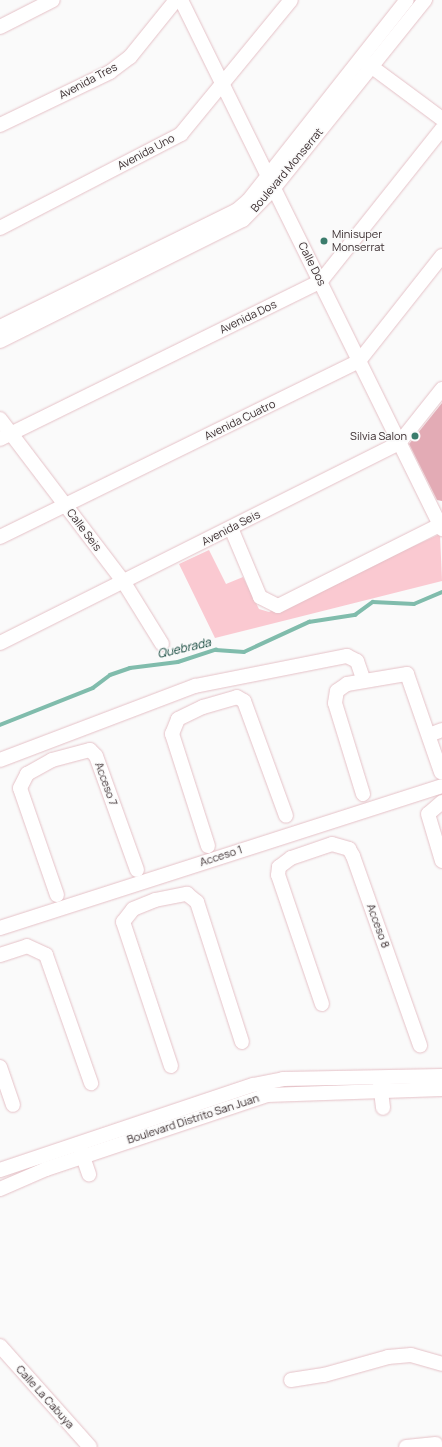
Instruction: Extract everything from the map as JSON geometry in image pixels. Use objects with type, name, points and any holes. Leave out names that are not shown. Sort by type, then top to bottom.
[{"type":"street","points":[[0,27],[53,0]]},
{"type":"street","name":"Avenida Tres","points":[[0,125],[110,72],[130,57],[176,0]]},
{"type":"street","name":"Calle Dos","points":[[181,0],[270,184],[321,281],[441,527]]},
{"type":"street","name":"Avenida Uno","points":[[0,228],[181,134],[222,86],[291,0]]},
{"type":"street","name":"Boulevard Monserrat","points":[[0,341],[243,220],[366,62],[406,0]]},
{"type":"street","name":"Boulevard Monserrat","points":[[366,62],[425,0]]},
{"type":"street","points":[[366,62],[442,119]]},
{"type":"street","name":"Avenida Dos","points":[[6,436],[321,281],[442,129]]},
{"type":"street","name":"Boulevard Monserrat","points":[[0,327],[236,211],[270,184]]},
{"type":"street","name":"Avenida Cuatro","points":[[0,537],[359,361],[442,256]]},
{"type":"street","name":"Avenida Seis","points":[[0,643],[399,443],[442,389]]},
{"type":"street","name":"Calle Seis","points":[[0,419],[6,436],[66,505],[123,581],[162,644]]},
{"type":"street","points":[[231,528],[260,598],[269,604],[278,606],[441,527]]},
{"type":"street","points":[[0,760],[195,686],[354,657],[364,681]]},
{"type":"street","points":[[363,794],[334,696],[347,684],[408,674],[435,732],[441,779]]},
{"type":"street","points":[[195,686],[203,706]]},
{"type":"street","points":[[208,846],[172,734],[178,719],[203,706],[237,697],[244,701],[286,816]]},
{"type":"street","points":[[46,743],[52,760]]},
{"type":"street","name":"Acceso 7","points":[[57,894],[20,788],[27,774],[52,760],[90,750],[96,756],[137,870]]},
{"type":"street","name":"Acceso 1","points":[[0,928],[300,831],[441,779]]},
{"type":"street","points":[[442,802],[428,814],[442,861]]},
{"type":"street","points":[[300,831],[306,851],[283,863],[278,876],[322,1004]]},
{"type":"street","name":"Acceso 8","points":[[306,851],[332,844],[348,849],[353,856],[420,1045]]},
{"type":"street","points":[[149,880],[156,900]]},
{"type":"street","points":[[171,1066],[123,922],[133,909],[156,900],[187,894],[197,902],[242,1042]]},
{"type":"street","points":[[0,955],[27,946],[46,955],[91,1083]]},
{"type":"street","points":[[1,1073],[14,1105]]},
{"type":"street","points":[[379,1076],[383,1108]]},
{"type":"street","name":"Boulevard Distrito San Juan","points":[[0,1189],[80,1150],[253,1085],[283,1079],[442,1076]]},
{"type":"street","name":"Boulevard Distrito San Juan","points":[[0,1170],[80,1150],[267,1095],[442,1089]]},
{"type":"street","points":[[80,1150],[89,1174]]},
{"type":"street","name":"Calle La Cabuya","points":[[0,1346],[90,1447]]},
{"type":"street","points":[[291,1380],[324,1375],[388,1357],[411,1355],[442,1364]]},
{"type":"street","points":[[406,1447],[438,1443]]},
{"type":"shaded area","points":[[440,534],[442,581],[215,638],[179,564],[209,550],[226,584],[243,577],[259,609],[269,612]]},
{"type":"building","points":[[442,403],[442,501],[437,500],[409,444]]},
{"type":"waterway","name":"Quebrada","points":[[0,725],[93,688],[110,675],[130,668],[178,662],[216,650],[244,652],[309,622],[355,615],[373,602],[414,604],[442,592]]},
{"type":"place","name":"Minisuper Monserrat","points":[[324,241]]},
{"type":"place","name":"Silvia Salon","points":[[415,436]]}]
